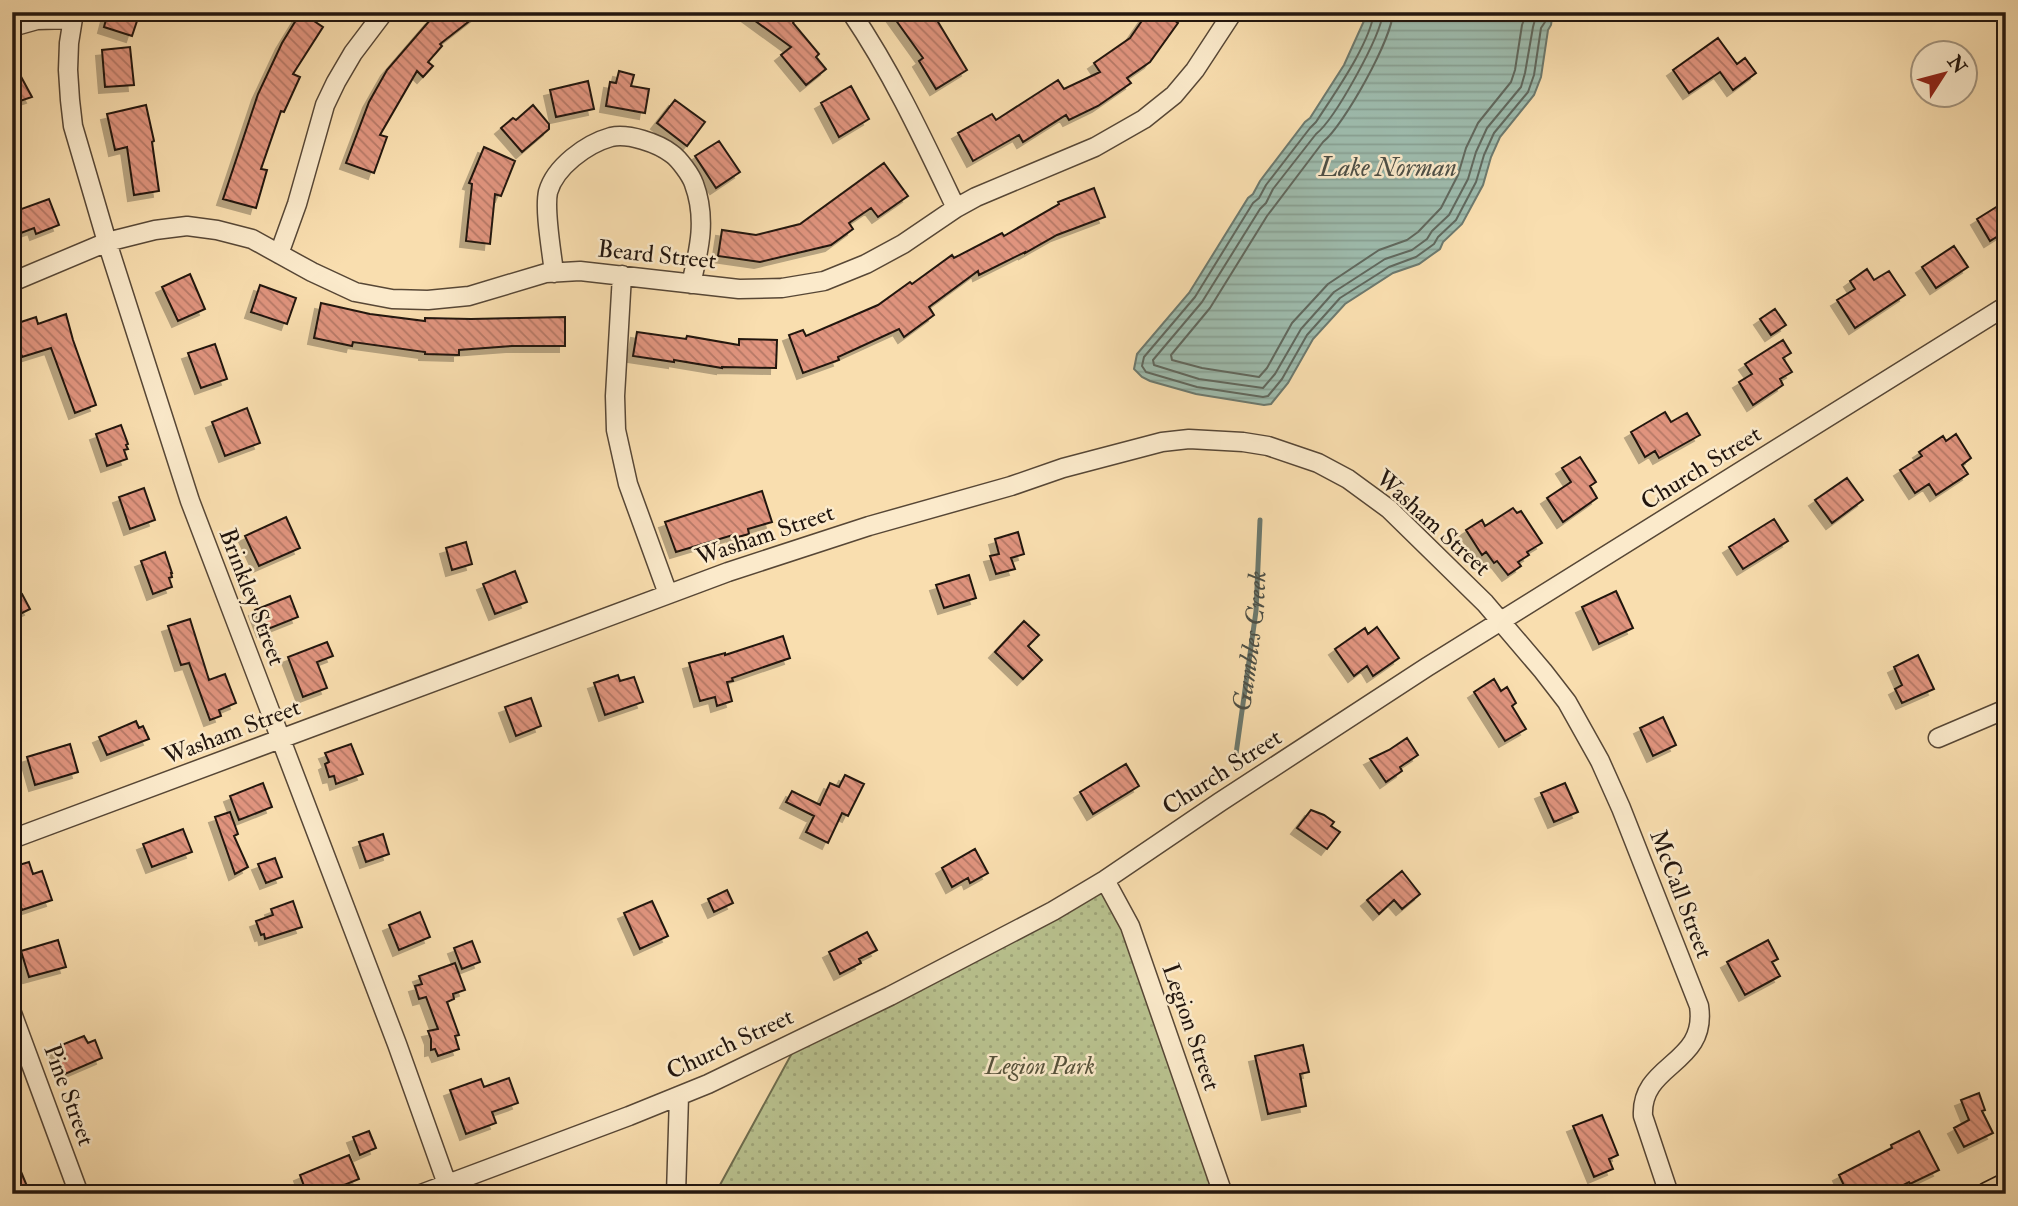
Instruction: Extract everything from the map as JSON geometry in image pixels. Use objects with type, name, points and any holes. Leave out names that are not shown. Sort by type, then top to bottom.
[{"type":"main road","points":[[1988,1194],[2006,1185]]},
{"type":"street","points":[[279,254],[297,204],[325,105],[353,53],[384,12]]},
{"type":"street","points":[[850,12],[909,110],[956,208]]},
{"type":"street","name":"Beard Street","points":[[12,282],[107,242],[155,230],[187,226],[252,239],[355,292],[392,299],[428,300],[469,296],[546,273],[580,271],[739,289],[782,288],[824,281],[866,264],[903,244],[976,197],[1095,147],[1144,119],[1174,95],[1195,70],[1233,12]]},
{"type":"street","points":[[12,27],[37,20],[73,16]]},
{"type":"street","name":"Brinkley Street","points":[[73,16],[68,70],[74,126],[107,242],[190,501],[397,1044],[447,1184]]},
{"type":"street","points":[[554,273],[548,224],[548,193],[561,168],[583,150],[612,137],[641,138],[673,154],[694,182],[701,212],[701,239],[691,284]]},
{"type":"street","points":[[622,275],[615,396],[616,430],[628,484],[668,594]]},
{"type":"street","name":"Church Street","points":[[421,1194],[708,1084],[890,996],[1032,922],[1105,880],[1427,667],[2006,306]]},
{"type":"street","name":"Washam Street","points":[[12,839],[728,572],[869,526],[1011,486],[1063,468],[1162,442],[1216,439],[1268,446],[1318,463],[1348,479],[1389,509],[1502,622]]},
{"type":"street","name":"McCall Street","points":[[1502,622],[1567,702],[1590,741],[1621,808],[1699,1006],[1699,1032],[1693,1043],[1648,1087],[1642,1106],[1669,1194]]},
{"type":"street","points":[[1938,738],[2006,709]]},
{"type":"street","name":"Legion Street","points":[[1105,880],[1130,926],[1223,1194]]},
{"type":"street","name":"Pine Street","points":[[12,1013],[79,1194]]},
{"type":"street","points":[[676,1194],[679,1096]]},
{"type":"green space","name":"Legion Park","points":[[1105,880],[1223,1194],[715,1194],[797,1044]]},
{"type":"water","name":"Lake Norman","points":[[1368,12],[1553,12],[1541,77],[1534,95],[1500,137],[1483,185],[1462,224],[1443,242],[1440,249],[1419,264],[1393,273],[1345,304],[1313,339],[1288,383],[1271,404],[1196,394],[1142,377],[1134,369],[1137,354],[1189,293],[1248,198],[1310,118],[1344,65]]},
{"type":"building","points":[[108,12],[140,12],[132,36],[104,27]]},
{"type":"building","points":[[301,12],[321,12],[314,21],[323,27],[293,74],[300,77],[284,112],[281,111],[261,169],[267,170],[256,208],[223,199],[258,94],[282,43]]},
{"type":"building","points":[[440,12],[481,12],[440,44],[442,46],[428,62],[433,66],[423,77],[417,71],[380,135],[387,137],[374,173],[346,163],[369,102],[387,70]]},
{"type":"building","points":[[743,12],[789,12],[796,18],[793,23],[819,54],[816,57],[826,69],[806,85],[781,55],[791,47]]},
{"type":"building","points":[[890,12],[932,12],[967,70],[936,89],[919,61],[923,58]]},
{"type":"building","points":[[1148,12],[1163,12],[1178,23],[1150,62],[1127,78],[1131,83],[1098,106],[1069,120],[1066,115],[1023,142],[1019,135],[973,161],[958,133],[992,114],[996,120],[1058,80],[1064,89],[1100,72],[1094,63],[1130,38]]},
{"type":"building","points":[[1718,38],[1737,64],[1745,58],[1756,73],[1733,90],[1720,72],[1689,93],[1673,70]]},
{"type":"building","points":[[130,47],[134,85],[105,87],[102,50]]},
{"type":"building","points":[[12,60],[32,97],[17,102],[16,98],[12,99]]},
{"type":"building","points":[[619,71],[634,75],[631,86],[649,89],[645,113],[606,106],[610,82],[616,83]]},
{"type":"building","points":[[588,81],[594,109],[556,117],[550,90]]},
{"type":"building","points":[[851,86],[869,119],[839,137],[821,103]]},
{"type":"building","points":[[675,100],[705,122],[687,146],[657,123]]},
{"type":"building","points":[[146,105],[154,141],[159,191],[134,195],[127,147],[115,150],[107,114]]},
{"type":"building","points":[[533,105],[549,124],[549,129],[522,152],[501,128],[513,118],[516,120]]},
{"type":"building","points":[[719,141],[740,172],[716,188],[695,156]]},
{"type":"building","points":[[484,147],[515,161],[501,196],[495,194],[490,244],[466,241],[472,184],[469,183]]},
{"type":"building","points":[[884,163],[908,196],[878,217],[871,208],[849,223],[853,229],[831,245],[760,262],[718,256],[722,230],[756,235],[800,224]]},
{"type":"building","points":[[1094,188],[1105,217],[1057,235],[979,275],[978,271],[929,307],[934,315],[904,337],[899,329],[838,357],[839,360],[803,373],[789,335],[803,330],[806,336],[878,305],[952,255],[954,258],[1002,233],[1004,236],[1059,204],[1058,202]]},
{"type":"building","points":[[49,199],[59,225],[36,234],[34,228],[21,233],[13,212]]},
{"type":"building","points":[[2006,201],[2006,231],[1990,241],[1977,219]]},
{"type":"building","points":[[1954,246],[1968,267],[1936,288],[1922,267]]},
{"type":"building","points":[[1867,269],[1874,280],[1889,271],[1905,295],[1855,328],[1837,300],[1855,289],[1850,281]]},
{"type":"building","points":[[190,274],[205,309],[178,321],[162,287]]},
{"type":"building","points":[[260,285],[296,298],[287,324],[251,312]]},
{"type":"building","points":[[321,303],[370,314],[425,321],[425,318],[565,317],[565,346],[459,350],[459,355],[425,354],[353,342],[352,346],[314,338]]},
{"type":"building","points":[[1775,309],[1786,325],[1771,335],[1760,319]]},
{"type":"building","points":[[66,314],[96,405],[75,413],[51,348],[22,357],[12,325],[36,317],[38,324]]},
{"type":"building","points":[[637,332],[686,339],[687,336],[739,345],[739,339],[777,340],[776,368],[722,368],[633,356]]},
{"type":"building","points":[[1783,340],[1791,353],[1783,358],[1792,372],[1780,379],[1783,385],[1753,405],[1739,382],[1752,374],[1745,364]]},
{"type":"building","points":[[215,344],[227,379],[201,388],[188,353]]},
{"type":"building","points":[[247,408],[260,443],[225,456],[212,422]]},
{"type":"building","points":[[1665,412],[1671,422],[1687,413],[1700,435],[1659,458],[1655,451],[1645,457],[1631,432]]},
{"type":"building","points":[[121,425],[128,444],[128,449],[124,450],[127,459],[107,466],[96,434]]},
{"type":"building","points":[[1956,434],[1971,458],[1962,465],[1968,474],[1936,495],[1929,484],[1915,493],[1900,470],[1922,456],[1919,452],[1943,436],[1946,441]]},
{"type":"building","points":[[1580,457],[1596,482],[1590,486],[1597,498],[1563,522],[1547,498],[1571,482],[1562,468]]},
{"type":"building","points":[[1847,478],[1863,500],[1832,523],[1815,500]]},
{"type":"building","points":[[144,488],[155,520],[130,529],[119,497]]},
{"type":"building","points":[[762,491],[772,522],[748,529],[749,534],[734,538],[733,535],[676,552],[665,522]]},
{"type":"building","points":[[1513,508],[1517,513],[1521,511],[1542,543],[1527,552],[1529,555],[1518,562],[1521,566],[1508,575],[1486,552],[1482,555],[1466,530],[1482,520],[1485,526]]},
{"type":"building","points":[[286,517],[300,548],[259,566],[245,536]]},
{"type":"building","points":[[1774,519],[1788,541],[1743,569],[1729,547]]},
{"type":"building","points":[[1018,532],[1024,554],[1011,558],[1015,569],[996,574],[990,556],[999,554],[995,539]]},
{"type":"building","points":[[466,542],[472,564],[452,570],[446,548]]},
{"type":"building","points":[[165,552],[172,573],[169,578],[172,587],[153,594],[141,561]]},
{"type":"building","points":[[515,571],[527,602],[495,614],[483,584]]},
{"type":"building","points":[[969,575],[976,598],[944,608],[936,585]]},
{"type":"building","points":[[1616,591],[1633,628],[1599,644],[1582,607]]},
{"type":"building","points":[[22,594],[30,609],[12,618],[12,599]]},
{"type":"building","points":[[290,596],[298,617],[263,631],[255,610]]},
{"type":"building","points":[[190,619],[209,680],[225,674],[236,703],[219,710],[221,716],[210,720],[189,663],[181,665],[168,626]]},
{"type":"building","points":[[1024,621],[1039,635],[1028,646],[1042,660],[1023,679],[995,652]]},
{"type":"building","points":[[1377,627],[1399,658],[1373,676],[1367,666],[1354,676],[1335,649],[1365,628],[1368,634]]},
{"type":"building","points":[[783,636],[790,658],[732,678],[733,681],[727,682],[732,701],[717,706],[715,697],[700,701],[689,663],[725,655]]},
{"type":"building","points":[[327,642],[333,656],[317,662],[327,688],[303,697],[288,657]]},
{"type":"building","points":[[1918,655],[1934,689],[1902,703],[1895,689],[1902,685],[1894,667]]},
{"type":"building","points":[[618,675],[620,681],[634,677],[643,702],[605,715],[594,683]]},
{"type":"building","points":[[1494,679],[1501,691],[1507,687],[1516,703],[1512,706],[1526,729],[1505,741],[1474,692]]},
{"type":"building","points":[[531,698],[541,726],[516,736],[505,707]]},
{"type":"building","points":[[1663,717],[1676,745],[1653,756],[1640,728]]},
{"type":"building","points":[[136,721],[139,728],[143,726],[149,739],[107,755],[99,737]]},
{"type":"building","points":[[1407,738],[1418,755],[1400,767],[1402,771],[1386,782],[1370,759]]},
{"type":"building","points":[[70,744],[78,772],[35,785],[27,757]]},
{"type":"building","points":[[351,744],[363,774],[336,784],[334,776],[329,777],[325,764],[329,762],[325,753]]},
{"type":"building","points":[[1126,764],[1139,786],[1093,814],[1080,792]]},
{"type":"building","points":[[845,775],[864,784],[848,816],[842,813],[828,843],[806,832],[814,816],[786,802],[792,791],[820,805],[830,783],[839,787]]},
{"type":"building","points":[[263,783],[272,807],[239,820],[230,796]]},
{"type":"building","points":[[1565,783],[1578,812],[1554,822],[1541,793]]},
{"type":"building","points":[[1311,810],[1334,822],[1331,826],[1340,832],[1327,849],[1297,828]]},
{"type":"building","points":[[230,812],[238,834],[234,836],[248,867],[235,874],[215,817]]},
{"type":"building","points":[[183,829],[192,852],[152,867],[143,844]]},
{"type":"building","points":[[383,834],[389,854],[366,862],[359,842]]},
{"type":"building","points":[[975,849],[988,873],[970,883],[968,878],[952,887],[942,868]]},
{"type":"building","points":[[275,858],[282,877],[266,883],[258,864]]},
{"type":"building","points":[[29,862],[33,874],[42,871],[52,900],[22,910],[17,896],[12,898],[12,867]]},
{"type":"building","points":[[1402,871],[1420,894],[1402,909],[1394,900],[1379,914],[1367,900]]},
{"type":"building","points":[[727,890],[733,903],[714,912],[708,899]]},
{"type":"building","points":[[293,901],[302,927],[265,939],[256,921],[273,915],[271,909]]},
{"type":"building","points":[[652,901],[668,936],[640,949],[624,913]]},
{"type":"building","points":[[420,912],[430,937],[399,950],[389,925]]},
{"type":"building","points":[[867,932],[877,950],[859,959],[861,963],[840,974],[829,952]]},
{"type":"building","points":[[58,940],[66,967],[29,977],[21,951]]},
{"type":"building","points":[[1768,940],[1778,959],[1772,962],[1780,976],[1745,995],[1727,962]]},
{"type":"building","points":[[472,941],[480,962],[462,969],[454,948]]},
{"type":"building","points":[[455,963],[465,990],[453,994],[454,999],[447,1002],[459,1035],[455,1036],[459,1049],[438,1056],[435,1049],[431,1050],[428,1031],[438,1029],[426,997],[419,999],[415,986],[422,984],[419,976]]},
{"type":"building","points":[[84,1036],[88,1043],[95,1040],[102,1058],[65,1074],[54,1048]]},
{"type":"building","points":[[1303,1045],[1309,1072],[1300,1074],[1306,1106],[1268,1114],[1255,1056]]},
{"type":"building","points":[[509,1078],[518,1103],[492,1112],[496,1123],[466,1134],[450,1090],[481,1079],[484,1087]]},
{"type":"building","points":[[1979,1093],[1985,1110],[1982,1111],[1993,1133],[1964,1147],[1954,1128],[1969,1120],[1961,1100]]},
{"type":"building","points":[[1602,1115],[1618,1155],[1609,1159],[1613,1169],[1594,1177],[1573,1126]]},
{"type":"building","points":[[369,1131],[376,1148],[360,1155],[353,1137]]},
{"type":"building","points":[[1919,1131],[1939,1170],[1886,1194],[1848,1194],[1839,1175]]},
{"type":"building","points":[[12,1150],[29,1191],[22,1194],[12,1194]]},
{"type":"building","points":[[349,1155],[359,1179],[322,1194],[307,1194],[300,1175]]},
{"type":"waterway","name":"Gambles Creek","points":[[1235,761],[1256,611],[1260,520]]}]
